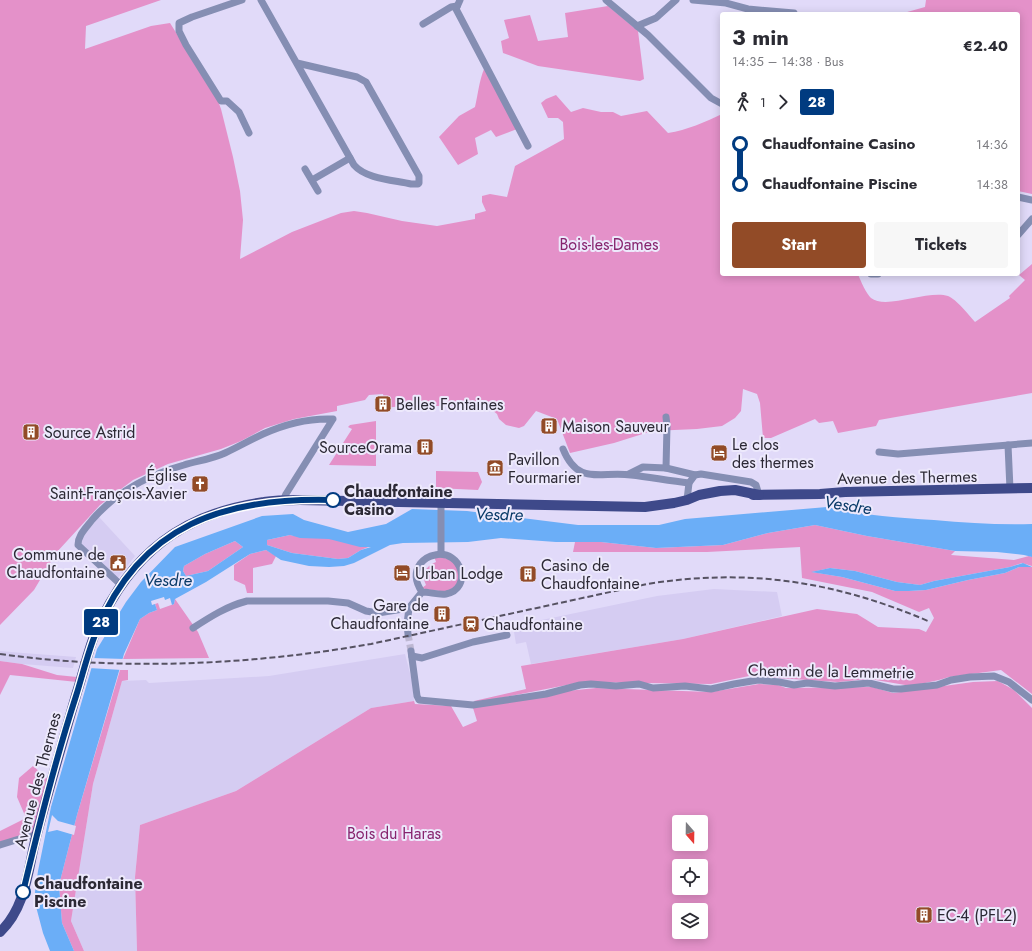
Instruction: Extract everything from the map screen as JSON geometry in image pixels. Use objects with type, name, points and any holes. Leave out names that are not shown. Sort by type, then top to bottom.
[{"type":"main road","name":"Avenue des Thermes","points":[[0,932],[10,921],[18,908],[66,727],[94,638],[108,606],[121,585],[156,545],[192,523],[247,505],[283,501],[320,500],[441,507],[645,507],[662,506],[687,500],[699,495],[735,490],[759,495],[796,495],[852,492],[1032,488]]},
{"type":"street","points":[[242,0],[179,23],[179,31],[186,45],[221,101],[227,101],[239,112],[249,133]]},
{"type":"street","points":[[261,0],[298,63],[350,158],[359,171],[411,184],[418,184],[419,176],[366,82],[357,76],[298,63]]},
{"type":"street","points":[[606,0],[648,35],[711,98],[720,103]]},
{"type":"street","points":[[637,26],[656,18],[676,0]]},
{"type":"street","points":[[693,0],[726,3],[748,9],[782,12]]},
{"type":"street","points":[[423,24],[444,10],[459,3]]},
{"type":"street","points":[[459,3],[456,9],[528,146]]},
{"type":"street","points":[[312,180],[350,158]]},
{"type":"street","points":[[305,170],[318,192]]},
{"type":"street","points":[[1020,197],[1032,200]]},
{"type":"street","points":[[1020,233],[1032,219]]},
{"type":"street","points":[[666,417],[666,468]]},
{"type":"street","points":[[121,585],[78,545],[78,538],[114,497],[151,476],[172,468],[224,454],[264,433],[302,420],[321,418],[333,419],[283,501]]},
{"type":"street","points":[[879,452],[898,454],[1032,443]]},
{"type":"street","points":[[1008,445],[1010,489]]},
{"type":"street","points":[[562,449],[571,465],[580,471],[590,474],[629,474],[689,483]]},
{"type":"street","points":[[629,474],[643,467],[666,468],[695,475],[701,474],[751,482],[756,485],[759,495]]},
{"type":"street","points":[[687,500],[689,483],[695,475]]},
{"type":"street","points":[[441,507],[441,554]]},
{"type":"street","points":[[441,554],[454,559],[459,565],[461,582],[455,590],[446,594],[422,592],[417,585],[416,578],[418,567],[426,558],[441,554]]},
{"type":"street","points":[[408,634],[407,624],[409,608],[422,592]]},
{"type":"street","points":[[193,628],[222,610],[234,604],[246,601],[328,600],[348,603],[366,611],[378,613],[409,608]]},
{"type":"street","name":"Chemin de la Lemmetrie","points":[[507,635],[473,642],[422,658],[411,654],[417,696],[419,700],[473,705],[546,694],[580,685],[591,684],[616,686],[639,684],[653,688],[685,686],[711,689],[758,680],[794,685],[807,683],[836,686],[869,684],[893,689],[901,689],[937,685],[951,680],[964,678],[994,676],[1009,682],[1032,700]]},
{"type":"street","points":[[0,845],[29,836],[37,836]]},
{"type":"shaded area","points":[[99,517],[135,556],[117,579],[82,545],[81,539]]},
{"type":"shaded area","points":[[714,589],[777,592],[782,616],[683,639],[531,664],[526,642],[516,644],[513,626],[657,596]]},
{"type":"shaded area","points":[[0,651],[76,657],[73,668],[22,664],[0,661]]},
{"type":"shaded area","points":[[405,654],[412,681],[414,701],[371,708],[236,791],[140,825],[135,877],[137,951],[84,951],[71,921],[93,784],[122,681],[146,680],[149,683],[269,676]]},
{"type":"green space","name":"Bois-les-Dames","points":[[0,0],[161,0],[86,26],[85,49],[151,26],[170,23],[217,98],[221,109],[240,191],[243,220],[240,259],[292,232],[341,213],[354,211],[402,221],[437,226],[475,219],[475,214],[486,211],[482,202],[482,196],[490,194],[507,197],[515,166],[564,139],[563,122],[558,118],[548,118],[541,103],[556,95],[571,112],[583,108],[601,112],[613,112],[621,116],[647,111],[668,133],[689,128],[720,115],[720,276],[859,276],[869,296],[878,301],[896,301],[929,295],[948,296],[966,311],[975,322],[1010,298],[1009,296],[1025,280],[1020,274],[1032,264],[1032,393],[879,420],[876,426],[838,433],[833,421],[819,423],[815,419],[771,438],[763,438],[760,403],[757,394],[743,389],[741,411],[735,418],[722,426],[697,429],[652,431],[614,443],[570,453],[557,419],[536,411],[524,426],[519,428],[506,425],[499,419],[497,414],[483,406],[401,406],[386,408],[383,394],[369,395],[365,400],[337,406],[337,411],[294,419],[265,428],[241,441],[221,449],[168,464],[133,480],[100,505],[56,553],[34,590],[0,625]]},
{"type":"green space","points":[[926,0],[1032,0],[1032,194],[1020,191],[1020,12],[907,12],[925,7]]},
{"type":"green space","points":[[608,6],[638,31],[644,79],[640,81],[538,66],[503,53],[501,41],[509,38],[504,20],[530,15],[538,41],[568,37],[565,13]]},
{"type":"green space","points":[[484,69],[517,129],[496,137],[491,130],[475,138],[478,154],[458,165],[439,137],[459,116],[475,107]]},
{"type":"green space","points":[[376,421],[376,466],[329,465],[352,429],[348,427],[350,425]]},
{"type":"green space","points":[[436,471],[478,472],[482,482],[478,490],[436,488]]},
{"type":"green space","points":[[815,525],[867,536],[955,551],[951,555],[1014,560],[1029,556],[1032,557],[1032,566],[1022,563],[1010,567],[920,585],[897,582],[855,571],[830,568],[812,572],[842,577],[895,591],[909,591],[926,590],[1005,573],[1019,567],[1032,567],[1032,694],[1001,670],[949,677],[911,686],[870,679],[838,682],[749,676],[711,684],[582,682],[475,703],[474,701],[526,689],[521,666],[683,639],[817,609],[857,614],[878,627],[919,629],[926,632],[934,618],[929,608],[919,612],[872,592],[802,578],[800,547],[707,552],[573,552],[575,542],[601,542],[656,548],[723,545],[768,533]]},
{"type":"green space","points":[[290,535],[328,538],[371,546],[348,558],[338,559],[292,553],[267,545],[267,540]]},
{"type":"green space","points":[[235,541],[243,547],[208,571],[186,576],[183,571],[184,566],[205,554]]},
{"type":"green space","points":[[266,550],[276,556],[272,564],[253,568],[253,593],[247,593],[245,585],[234,580],[234,565],[250,554]]},
{"type":"green space","points":[[434,556],[439,556],[454,561],[460,573],[457,585],[447,592],[422,588],[426,585],[424,578],[425,571],[429,566],[436,562]]},
{"type":"green space","points":[[175,599],[198,632],[209,658],[123,659],[140,619],[157,610],[155,604],[158,603],[160,609],[174,604]]},
{"type":"green space","points":[[0,661],[22,664],[57,675],[77,677],[77,682],[10,675],[0,695]]},
{"type":"green space","points":[[120,670],[128,670],[128,680],[122,681],[93,784],[71,921],[84,951],[74,951],[62,923],[59,885],[77,815]]},
{"type":"green space","name":"Bois du Haras","points":[[998,681],[1014,690],[1032,708],[1032,951],[137,951],[135,877],[140,825],[236,791],[371,708],[414,701],[415,704],[451,706],[463,727],[477,721],[473,708],[567,691],[596,688],[711,692],[759,684],[778,685],[786,688],[872,687],[893,693],[973,682]]},
{"type":"green space","points":[[33,766],[48,779],[32,836],[0,845],[0,831],[26,818],[17,797],[19,778]]},
{"type":"water","name":"Vesdre","points":[[827,507],[867,514],[907,518],[983,524],[1032,524],[1032,557],[997,552],[955,551],[867,536],[815,525],[768,533],[723,545],[656,548],[601,542],[556,542],[501,538],[468,542],[403,543],[390,545],[354,563],[344,566],[329,567],[309,566],[281,560],[266,550],[250,554],[206,582],[175,599],[174,604],[172,605],[170,598],[165,600],[164,597],[151,601],[152,605],[155,604],[157,610],[140,619],[124,654],[77,815],[59,885],[62,923],[74,951],[50,951],[43,933],[34,899],[38,871],[51,807],[97,649],[126,602],[141,582],[175,547],[262,516],[293,514],[304,520],[348,532],[386,524],[412,509],[467,511],[578,525],[659,525],[685,519]],"holes":[[[290,535],[300,538],[329,539],[360,547],[371,547],[361,550],[348,558],[338,559],[292,553],[267,545],[267,540]],[[235,541],[243,547],[208,571],[186,576],[183,571],[184,566],[205,554]]]},
{"type":"water","points":[[1023,563],[1032,567],[1019,567],[1005,573],[926,590],[909,591],[895,591],[842,577],[811,572],[830,568],[855,571],[897,582],[920,585]]},
{"type":"pier","points":[[92,658],[125,659],[122,670],[89,668]]},
{"type":"pier","points":[[52,815],[58,821],[76,826],[74,835],[57,830],[48,832]]},
{"type":"tunnel","points":[[408,634],[411,651]]},
{"type":"railway","points":[[0,654],[93,663],[140,664],[233,661],[279,657],[371,644],[647,584],[684,579],[720,577],[756,578],[824,587],[893,607],[928,621]]},
{"type":"bus line","name":"28","points":[[23,892],[66,727],[87,659],[94,638],[108,606],[121,585],[156,545],[192,523],[222,512],[265,502],[333,500]]},
{"type":"place","name":"Belles Fontaines","points":[[383,404]]},
{"type":"place","name":"Maison Sauveur","points":[[549,426]]},
{"type":"place","name":"Source Astrid","points":[[31,432]]},
{"type":"place","name":"SourceOrama","points":[[425,447]]},
{"type":"place","name":"Le clos des thermes","points":[[719,453]]},
{"type":"place","name":"Pavillon Fourmarier","points":[[495,468]]},
{"type":"place","name":"Église Saint-François-Xavier","points":[[200,484]]},
{"type":"place","name":"Chaudfontaine Casino","points":[[333,500]]},
{"type":"place","name":"Commune de Chaudfontaine","points":[[118,563]]},
{"type":"place","name":"Urban Lodge","points":[[402,573]]},
{"type":"place","name":"Casino de Chaudfontaine","points":[[528,574]]},
{"type":"place","name":"Gare de Chaudfontaine","points":[[442,614]]},
{"type":"place","name":"Chaudfontaine","points":[[471,624]]},
{"type":"place","name":"Chaudfontaine Piscine","points":[[23,892]]},
{"type":"place","name":"EC-4 (PFL2)","points":[[924,915]]}]
